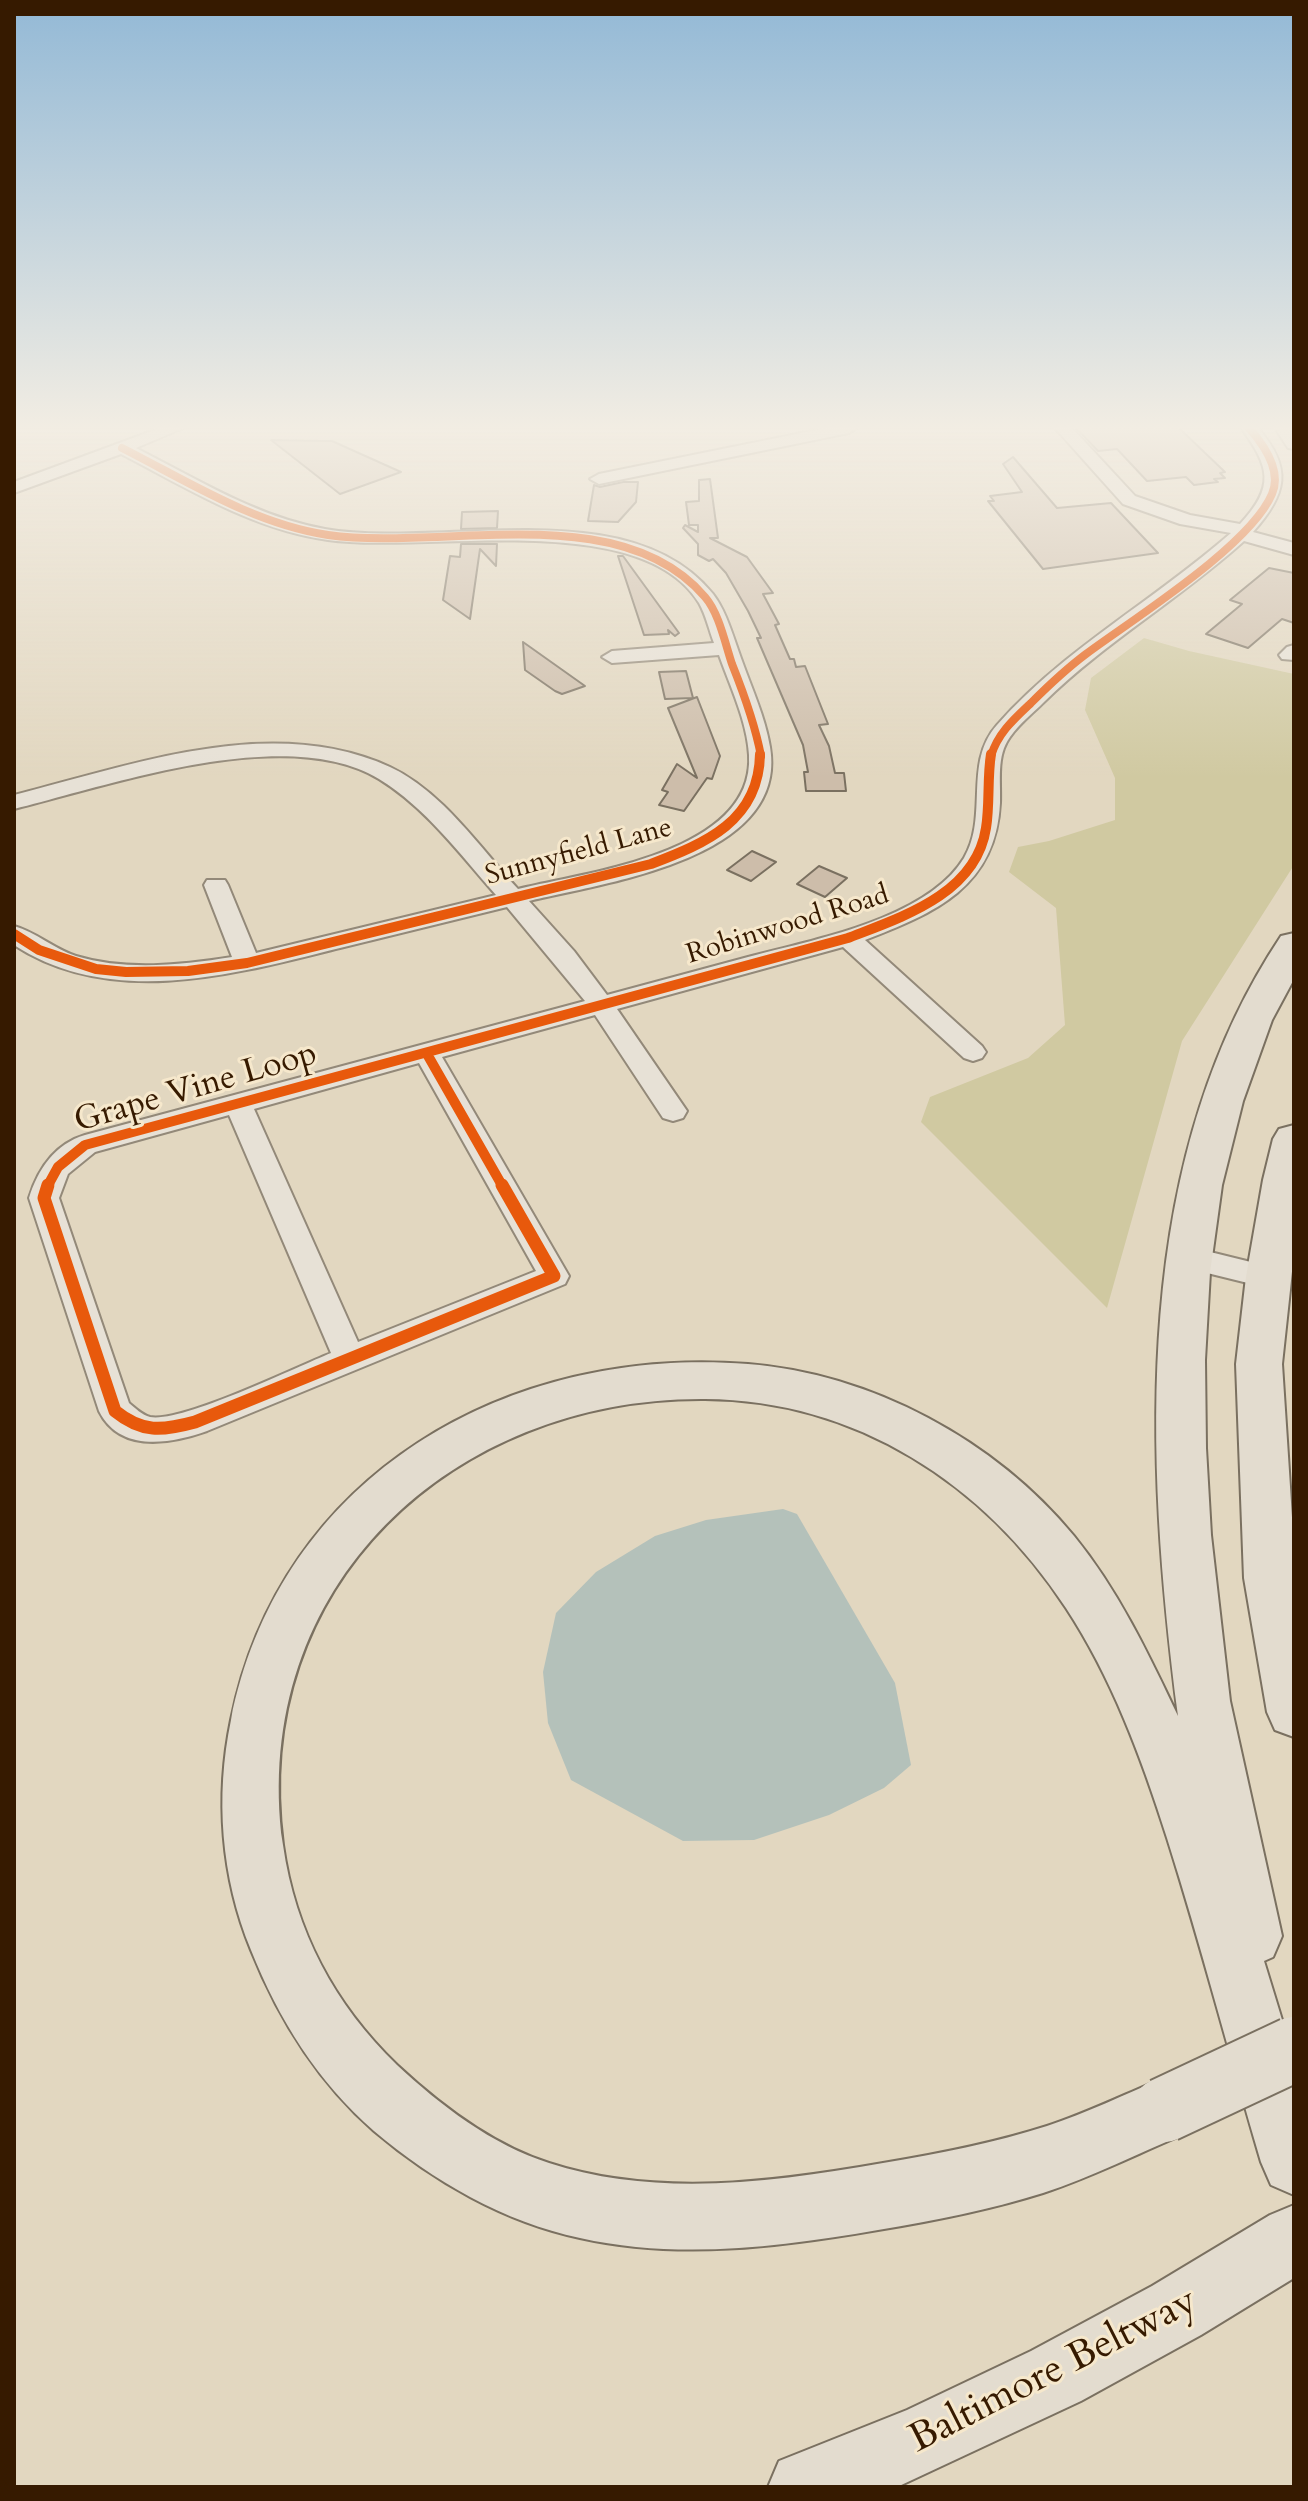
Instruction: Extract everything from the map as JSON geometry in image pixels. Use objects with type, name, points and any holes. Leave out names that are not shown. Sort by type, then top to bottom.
[{"type":"highway","points":[[1294,944],[1249,1027],[1224,1091],[1206,1163],[1190,1258],[1179,1441],[1187,1557],[1207,1726],[1255,1951],[1294,2100]]},
{"type":"highway","points":[[1294,1139],[1268,1277],[1259,1364],[1270,1578],[1294,1712]]},
{"type":"highway","points":[[1294,2049],[1164,2110],[1067,2152],[951,2185],[749,2215],[658,2217],[573,2204],[495,2174],[428,2136],[372,2086],[326,2032],[290,1972],[266,1913],[251,1843],[249,1781],[254,1730],[272,1657],[297,1604],[339,1543],[391,1487],[447,1447],[519,1412],[576,1395],[685,1380],[748,1381],[797,1389],[884,1418],[936,1445],[979,1473],[1026,1517],[1088,1596],[1150,1717],[1179,1793],[1231,1951],[1294,2162]]},
{"type":"highway","name":"Baltimore Beltway","points":[[805,2487],[875,2461],[1020,2396],[1214,2290],[1294,2239]]},
{"type":"street","name":"Sunnyfield Lane","points":[[14,934],[43,952],[76,965],[121,972],[201,971],[247,963],[662,860],[714,836],[738,818],[755,795],[762,772],[762,748],[707,599],[677,569],[656,557],[609,545]]},
{"type":"street","name":"Robinwood Road","points":[[602,1006],[848,938],[934,902],[959,882],[980,855],[989,826],[990,757],[993,744],[1003,731],[1083,656],[1149,609],[1227,545]]},
{"type":"street","points":[[612,657],[726,648]]},
{"type":"street","points":[[14,802],[205,756],[266,749],[330,754],[388,773],[409,786],[565,957],[673,1111]]},
{"type":"street","points":[[216,885],[247,963]]},
{"type":"street","points":[[848,938],[973,1052]]},
{"type":"street","name":"Grape Vine Loop","points":[[427,1054],[554,1276],[195,1422],[158,1432],[134,1428],[115,1411],[44,1198],[50,1175],[65,1156],[85,1145],[602,1006]]},
{"type":"street","points":[[238,1103],[349,1358]]},
{"type":"street","points":[[1190,1258],[1268,1277]]},
{"type":"shaded area","points":[[1144,638],[1294,674],[1294,865],[1182,1041],[1107,1308],[921,1122],[930,1097],[1028,1058],[1065,1025],[1056,908],[1009,872],[1018,847],[1049,841],[1115,820],[1115,778],[1085,710],[1091,678]]},
{"type":"shaded area","points":[[783,1509],[797,1514],[895,1683],[911,1765],[884,1788],[829,1815],[754,1840],[683,1841],[571,1780],[548,1723],[543,1672],[556,1613],[596,1572],[655,1536],[706,1520]]},
{"type":"building","points":[[461,545],[497,545],[496,566],[480,549],[470,619],[443,600],[450,556],[460,557]]},
{"type":"building","points":[[698,545],[723,545],[747,557],[773,593],[763,594],[779,624],[775,625],[790,659],[794,659],[796,667],[805,666],[828,724],[819,725],[829,746],[835,773],[844,773],[846,791],[806,791],[804,772],[808,772],[803,745],[757,638],[761,638],[726,573],[713,559],[709,561],[698,555]]},
{"type":"building","points":[[1023,545],[1150,545],[1158,553],[1043,569]]},
{"type":"building","points":[[618,556],[623,556],[679,633],[675,636],[668,630],[669,634],[644,635]]},
{"type":"building","points":[[1269,568],[1294,573],[1294,623],[1282,619],[1248,648],[1206,634],[1242,604],[1230,600]]},
{"type":"building","points":[[523,642],[585,686],[562,694],[525,670]]},
{"type":"building","points":[[686,671],[693,698],[665,699],[659,672]]},
{"type":"building","points":[[697,697],[720,756],[712,779],[707,778],[684,811],[659,805],[668,792],[662,790],[677,764],[697,778],[668,708]]},
{"type":"building","points":[[752,851],[776,862],[751,881],[727,870]]},
{"type":"building","points":[[819,866],[847,878],[825,897],[797,884]]},
{"type":"cycle path","points":[[14,934],[39,950],[67,962],[96,969],[157,973],[247,963],[651,864],[719,832],[750,801],[758,780],[761,756],[756,728],[714,614],[706,598],[676,568],[634,549],[613,545]]},
{"type":"cycle path","points":[[427,1054],[554,1276],[195,1422],[161,1430],[144,1429],[115,1411],[44,1198],[54,1173],[69,1155],[85,1145],[848,938],[924,906],[963,876],[977,856],[986,831],[991,756],[1003,731],[1072,665],[1187,580],[1229,545]]}]
